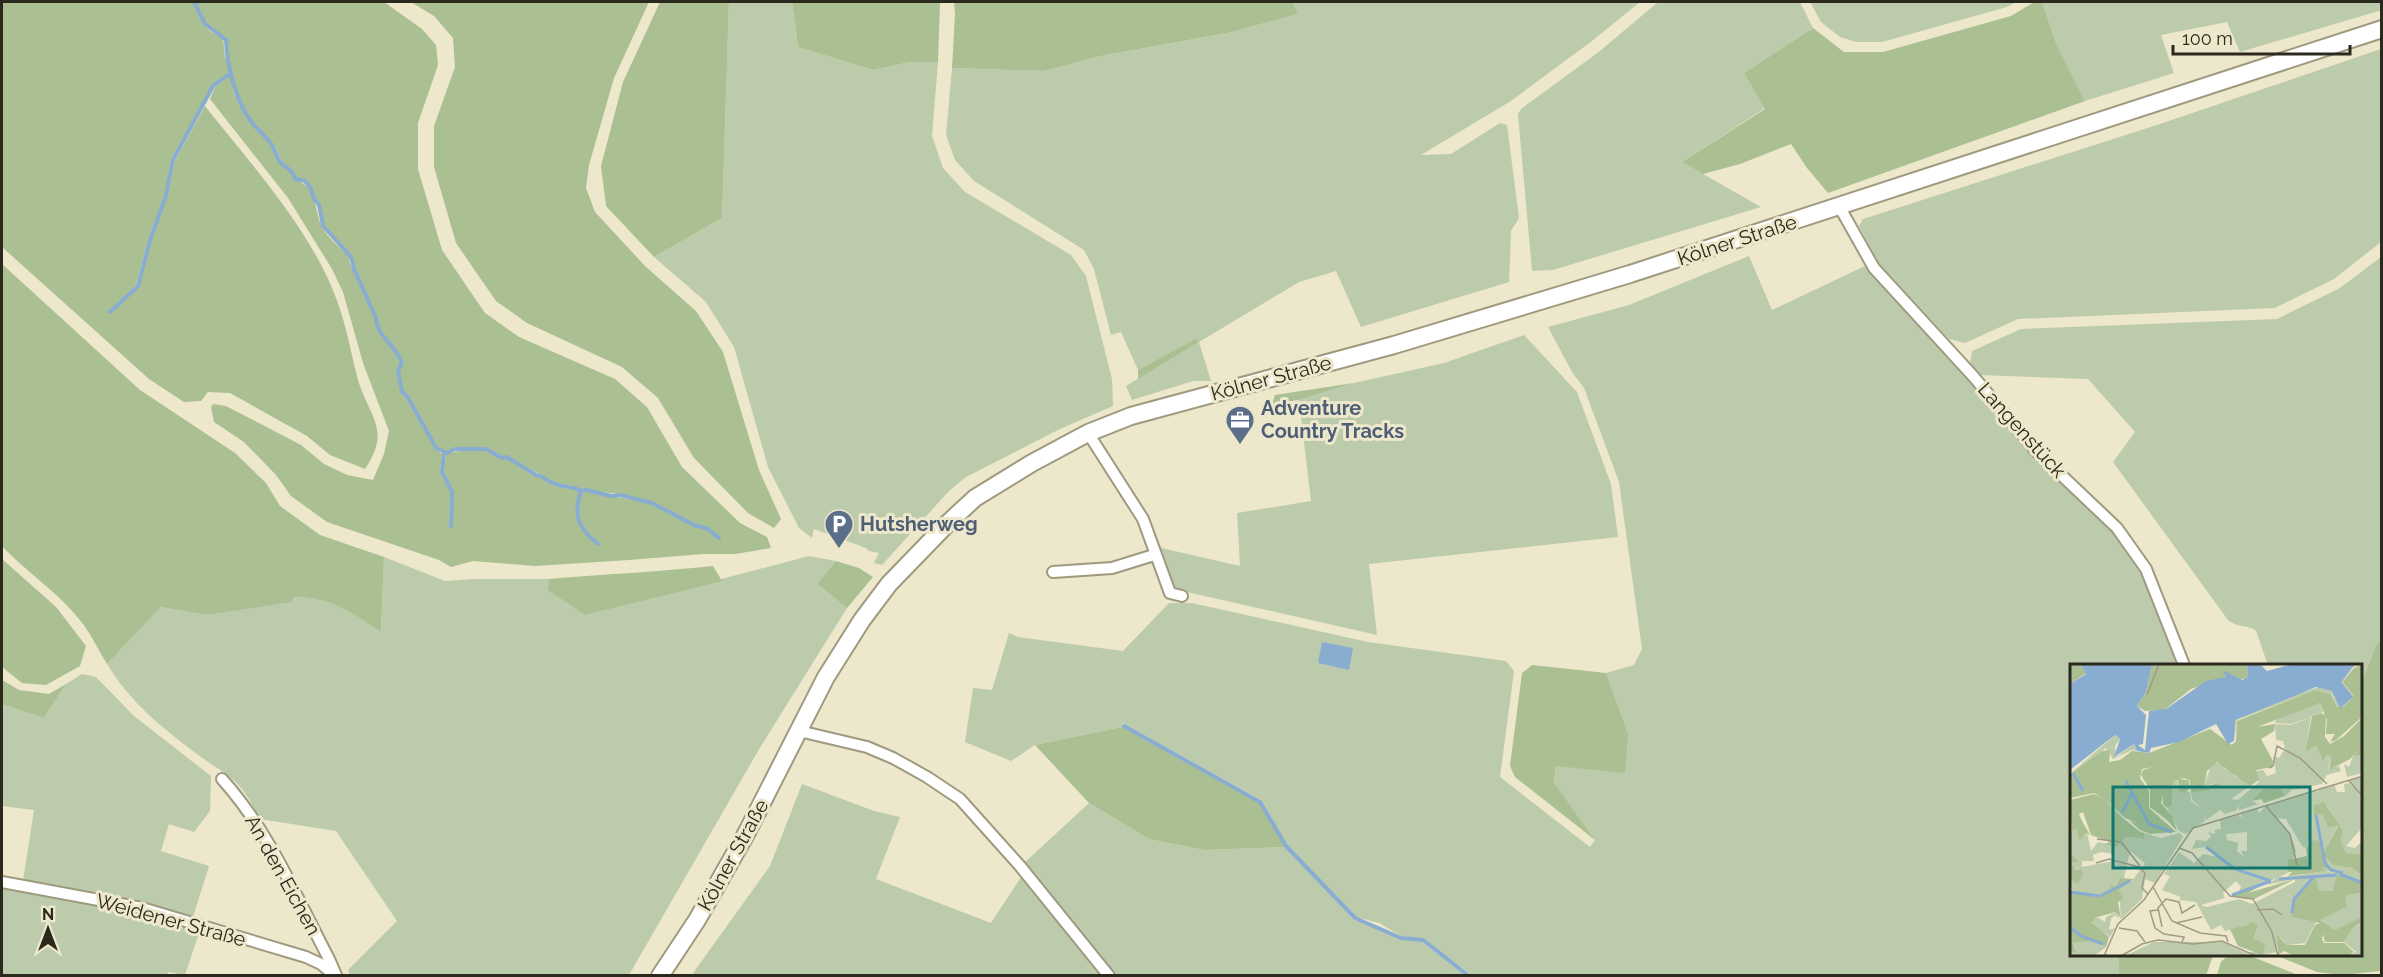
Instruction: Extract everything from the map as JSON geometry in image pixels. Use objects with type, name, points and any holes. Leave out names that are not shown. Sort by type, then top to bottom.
[{"type":"main road","name":"Kölner Straße","points":[[660,975],[697,920],[741,844],[845,644],[889,584],[922,547],[975,498],[1032,463],[1088,433],[1131,416],[1394,345],[1524,307],[1839,207],[2382,29]]},
{"type":"street","name":"Langenstück","points":[[1839,207],[1874,268],[1973,376],[2035,450],[2118,528],[2146,569],[2184,664]]},
{"type":"street","points":[[1088,433],[1143,519],[1154,555],[1170,593],[1182,596]]},
{"type":"street","points":[[1053,572],[1112,568],[1154,555]]},
{"type":"street","points":[[799,731],[867,747],[903,763],[960,799],[1109,975]]},
{"type":"street","name":"An den Eichen","points":[[222,779],[240,798],[261,829],[336,975]]},
{"type":"street","name":"Weidener Straße","points":[[2,882],[142,908],[306,957],[336,975]]},
{"type":"green space","points":[[2,2],[193,2],[200,19],[207,28],[223,37],[225,57],[231,72],[212,85],[171,160],[165,195],[148,240],[136,285],[108,312],[110,314],[139,286],[151,241],[168,196],[175,161],[205,106],[276,195],[323,268],[338,303],[361,390],[375,422],[377,442],[365,469],[330,455],[307,436],[230,393],[208,392],[201,401],[184,402],[149,379],[2,247]]},
{"type":"green space","points":[[195,2],[384,2],[422,29],[436,45],[438,65],[418,123],[418,169],[442,250],[485,313],[519,337],[615,379],[647,407],[682,467],[740,523],[767,537],[771,548],[735,554],[703,554],[535,566],[473,561],[451,567],[439,560],[327,522],[291,496],[276,475],[244,442],[214,422],[211,407],[213,404],[226,406],[301,445],[324,464],[347,475],[373,480],[384,454],[389,431],[363,363],[343,292],[332,269],[288,198],[210,99],[215,87],[231,75],[234,93],[250,123],[274,149],[279,162],[291,171],[294,180],[311,192],[323,229],[350,258],[349,261],[376,325],[399,358],[401,364],[397,371],[401,393],[406,397],[436,449],[442,454],[440,472],[450,492],[449,528],[452,528],[453,492],[444,471],[446,454],[487,450],[500,458],[507,458],[551,484],[580,493],[587,491],[652,504],[721,538],[708,528],[694,524],[653,502],[621,494],[581,490],[572,485],[554,484],[507,456],[501,456],[488,449],[466,447],[448,452],[437,447],[408,396],[403,392],[399,369],[404,363],[378,324],[352,257],[324,225],[320,204],[312,188],[306,180],[296,178],[292,170],[281,161],[276,147],[252,122],[236,92],[227,56],[227,40],[206,24]]},
{"type":"green space","points":[[411,2],[649,2],[614,78],[589,165],[586,188],[595,212],[645,266],[696,311],[723,352],[759,470],[781,519],[774,528],[748,513],[694,458],[658,398],[622,367],[527,323],[496,301],[456,243],[434,167],[434,126],[455,67],[453,38],[434,16]]},
{"type":"green space","points":[[660,2],[729,2],[722,218],[654,257],[606,206],[601,166],[623,82]]},
{"type":"green space","points":[[729,2],[792,2],[798,47],[873,70],[910,62],[938,62],[932,136],[943,168],[965,192],[1071,255],[1086,276],[1112,379],[1113,406],[1060,429],[966,477],[949,491],[882,565],[874,563],[879,553],[814,529],[812,538],[799,528],[768,467],[734,347],[706,302],[654,257],[722,218]]},
{"type":"green space","points":[[792,2],[940,2],[938,62],[910,62],[873,70],[798,47]]},
{"type":"green space","points":[[954,2],[1293,2],[1298,14],[1232,32],[1101,56],[1044,71],[952,68]]},
{"type":"green space","points":[[1293,2],[1640,2],[1511,101],[1421,155],[1451,154],[1500,123],[1507,125],[1519,218],[1511,231],[1509,282],[1361,327],[1336,271],[1299,282],[1199,342],[1196,340],[1138,370],[1121,332],[1111,335],[1094,269],[1084,250],[974,181],[955,160],[946,135],[952,68],[1044,71],[1101,56],[1232,32],[1298,14]]},
{"type":"green space","points":[[1658,2],[1800,2],[1813,28],[1744,73],[1765,108],[1682,162],[1761,207],[1553,270],[1532,271],[1518,114],[1521,109],[1600,51]]},
{"type":"green space","points":[[1810,2],[2016,2],[2007,7],[1882,42],[1856,42],[1840,37],[1821,22]]},
{"type":"green space","points":[[2034,2],[2042,2],[2056,43],[2085,101],[1828,193],[1791,144],[1740,164],[1703,174],[1682,162],[1765,109],[1744,73],[1813,28],[1844,52],[1883,52],[2011,16]]},
{"type":"green space","points":[[2042,2],[2381,2],[2382,10],[2240,52],[2227,22],[2161,35],[2174,73],[2085,101],[2056,43]]},
{"type":"green space","points":[[2381,49],[2381,242],[2334,279],[2275,308],[2018,319],[1965,343],[1949,339],[1880,265],[1859,226],[1863,219],[2157,125]]},
{"type":"green space","points":[[1749,256],[1772,310],[1867,265],[2114,531],[2140,572],[2178,664],[2070,664],[2070,956],[2119,956],[2119,975],[1472,975],[1423,939],[1401,936],[1379,923],[1356,917],[1287,845],[1261,800],[1122,723],[1122,727],[1035,745],[1011,761],[965,742],[973,688],[992,690],[1009,633],[1018,637],[1123,651],[1169,603],[1192,603],[1368,642],[1506,661],[1514,671],[1500,777],[1590,847],[1595,840],[1554,784],[1556,766],[1628,733],[1606,673],[1634,665],[1642,649],[1619,482],[1584,388],[1572,372],[1548,327],[1629,305]]},
{"type":"green space","points":[[2381,257],[2382,641],[2377,643],[2362,681],[2362,664],[2268,664],[2256,631],[2228,620],[2113,462],[2135,432],[2088,379],[1979,375],[1970,364],[1972,351],[2021,329],[2277,319],[2340,288]]},
{"type":"green space","points":[[2,264],[140,390],[235,453],[266,483],[280,506],[320,535],[384,557],[381,632],[340,607],[307,598],[294,597],[291,602],[206,615],[161,607],[107,664],[74,613],[2,546]]},
{"type":"green space","points":[[1524,335],[1577,392],[1611,484],[1618,537],[1369,564],[1377,635],[1178,590],[1168,579],[1157,547],[1240,566],[1237,513],[1311,501],[1299,400],[1354,383],[1444,363]]},
{"type":"green space","points":[[1196,339],[1199,342],[1138,379],[1138,370]]},
{"type":"green space","points":[[1199,342],[1211,381],[1193,381],[1132,400],[1126,386]]},
{"type":"green space","points":[[1354,383],[1299,400],[1272,404],[1275,395]]},
{"type":"green space","points":[[809,556],[836,561],[817,584],[847,608],[758,751],[629,975],[350,975],[348,970],[397,921],[336,831],[260,819],[237,783],[174,737],[138,704],[107,664],[161,607],[206,615],[294,597],[320,598],[351,611],[381,632],[384,557],[445,581],[549,579],[549,590],[585,615]]},
{"type":"green space","points":[[2,559],[56,607],[86,646],[80,666],[46,685],[22,683],[2,667]]},
{"type":"green space","points":[[836,561],[859,568],[873,577],[847,608],[817,584]]},
{"type":"green space","points":[[713,566],[722,581],[585,615],[548,590],[549,579]]},
{"type":"green space","points":[[2381,641],[2381,971],[2341,975],[2317,972],[2277,956],[2362,956],[2362,681],[2377,643]]},
{"type":"green space","points":[[1532,665],[1606,673],[1628,733],[1625,773],[1556,766],[1554,783],[1595,840],[1515,777],[1510,766],[1522,673]]},
{"type":"green space","points":[[82,674],[96,677],[134,716],[211,776],[210,811],[194,832],[169,824],[161,851],[209,866],[193,917],[145,903],[23,881],[34,810],[2,806],[2,704],[44,718],[66,684]]},
{"type":"green space","points":[[2,680],[19,690],[49,694],[66,684],[44,718],[2,704]]},
{"type":"green space","points":[[1122,727],[1259,803],[1285,847],[1204,850],[1149,839],[1089,803],[1035,745]]},
{"type":"green space","points":[[802,784],[874,811],[900,817],[876,879],[991,923],[1023,874],[1105,976],[691,976],[770,866]]},
{"type":"green space","points":[[1089,803],[1149,839],[1204,850],[1285,847],[1354,920],[1378,927],[1400,939],[1422,942],[1466,975],[1113,975],[1022,865]]},
{"type":"green space","points":[[2,886],[139,914],[200,930],[185,975],[168,972],[167,976],[2,975]]},
{"type":"green space","points":[[2119,956],[2213,956],[2206,976],[2119,975]]},
{"type":"green space","points":[[2227,956],[2250,956],[2298,975],[2217,975],[2221,962]]},
{"type":"water","points":[[1322,642],[1353,648],[1349,670],[1318,663]]},
{"type":"waterway","points":[[194,2],[205,24],[226,40],[234,84],[247,115],[272,145],[280,162],[290,170],[295,179],[305,181],[311,189],[319,205],[323,226],[351,257],[377,325],[402,363],[398,370],[402,392],[407,396],[436,448],[447,453],[455,449],[486,449],[502,458],[507,457],[536,475],[559,485],[652,503],[694,525],[708,529],[719,538]]},
{"type":"waterway","points":[[110,312],[138,286],[150,240],[166,196],[173,160],[213,86],[231,73]]},
{"type":"waterway","points":[[444,453],[442,472],[452,492],[451,527]]},
{"type":"waterway","points":[[581,491],[577,508],[579,521],[598,544]]},
{"type":"waterway","points":[[1124,726],[1260,802],[1286,846],[1355,918],[1401,938],[1423,940],[1469,976]]},
{"type":"place","name":"Adventure Country Tracks","points":[[1240,446]]},
{"type":"place","name":"Hutsherweg","points":[[839,550]]}]
